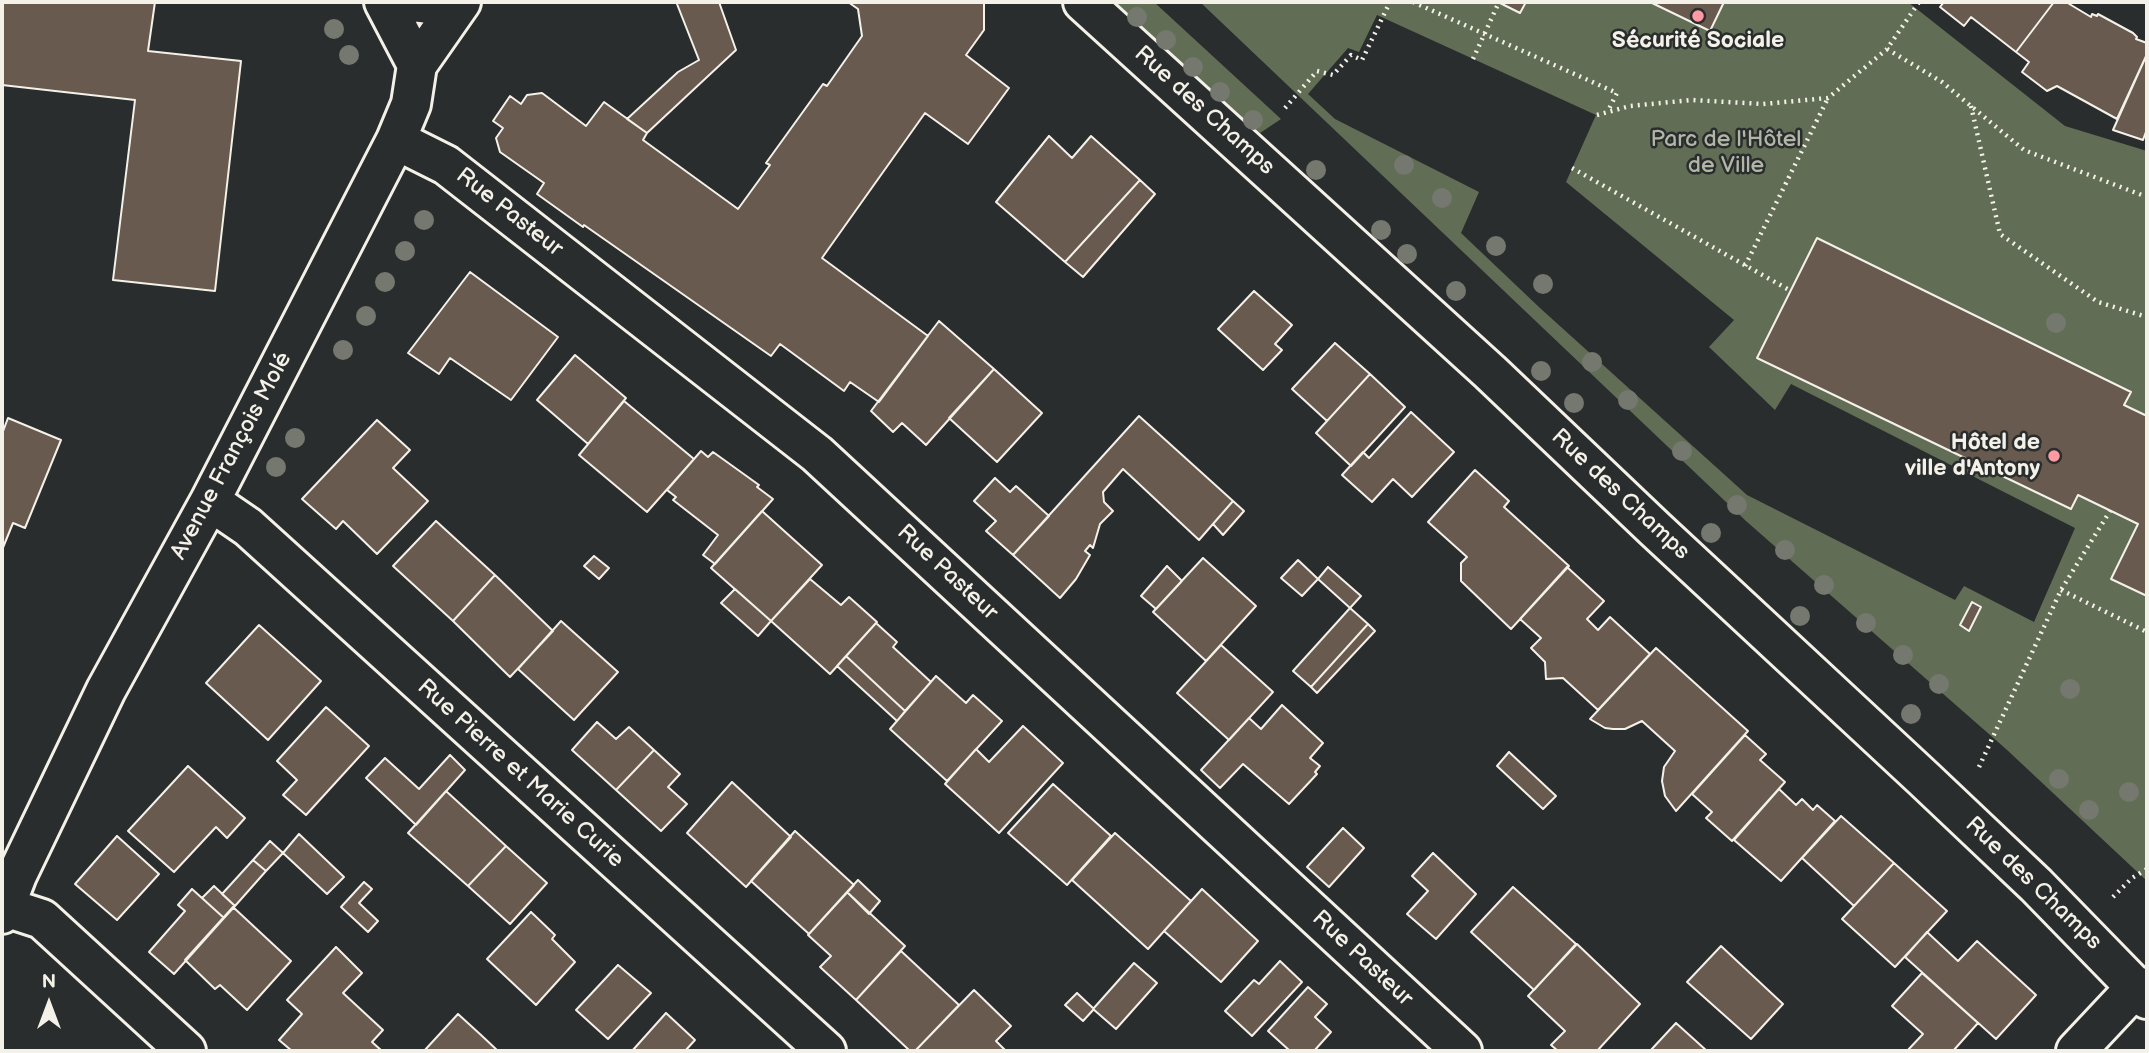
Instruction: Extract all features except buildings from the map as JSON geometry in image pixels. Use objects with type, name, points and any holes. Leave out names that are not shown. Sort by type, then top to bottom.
[{"type":"street","points":[[384,2],[416,65]]},
{"type":"street","points":[[411,2],[447,2]]},
{"type":"street","name":"Avenue François Molé","points":[[3,910],[17,875],[106,690],[210,501],[396,140],[411,104],[416,65],[461,2]]},
{"type":"street","name":"Rue des Champs","points":[[1083,2],[1490,372],[2036,885],[2142,993]]},
{"type":"street","name":"Rue Pasteur","points":[[396,140],[446,164],[817,454],[1462,1051]]},
{"type":"street","name":"Rue Pierre et Marie Curie","points":[[210,501],[248,527],[826,1051]]},
{"type":"street","points":[[3,910],[42,919],[186,1051]]},
{"type":"street","points":[[2076,1051],[2142,993]]},
{"type":"path","points":[[1285,108],[1317,71],[1333,75],[1351,55],[1362,60],[1390,2]]},
{"type":"path","points":[[1413,2],[1618,93],[1608,112]]},
{"type":"path","points":[[1473,59],[1499,2]]},
{"type":"path","points":[[1745,266],[1828,98],[1887,49],[1919,2]]},
{"type":"path","points":[[1887,49],[1942,82],[2024,150],[2147,197]]},
{"type":"path","points":[[1597,115],[1630,106],[1692,100],[1763,104],[1828,98]]},
{"type":"path","points":[[1971,106],[2000,234],[2098,302],[2147,317]]},
{"type":"path","points":[[1572,168],[1791,291]]},
{"type":"path","points":[[1958,812],[2061,590],[2110,511]]},
{"type":"path","points":[[2061,590],[2147,632]]},
{"type":"green space","points":[[1109,2],[1154,2],[1281,119],[1260,133]]},
{"type":"green space","name":"Parc de l'Hôtel de Ville","points":[[1200,2],[1908,2],[2065,126],[2147,151],[2147,416],[2124,405],[2130,392],[1817,238],[1758,358],[2070,509],[2078,495],[2138,524],[2111,579],[2147,596],[2147,881],[2006,749],[1746,521]],"holes":[[[1377,15],[1596,115],[1566,182],[1734,320],[1709,347],[1775,410],[1791,384],[2075,528],[2034,622],[1964,586],[1955,600],[1747,495],[1461,233],[1479,192],[1335,119],[1308,94],[1348,48],[1359,52]]]},
{"type":"place","name":"Sécurité Sociale","points":[[1698,16]]},
{"type":"place","name":"Hôtel de ville d'Antony","points":[[2054,456]]}]
